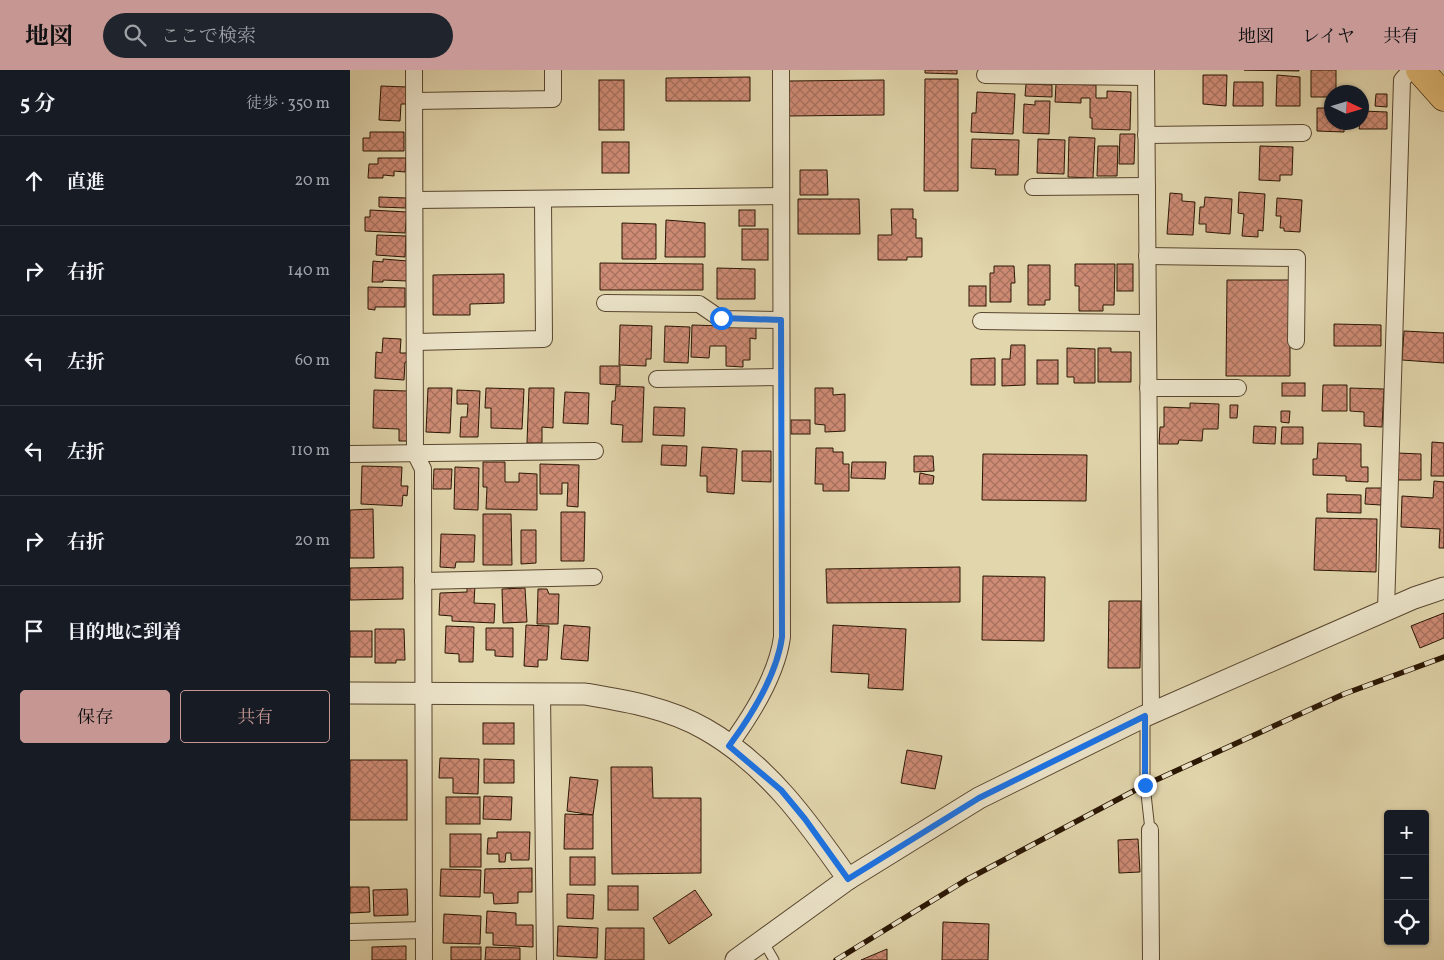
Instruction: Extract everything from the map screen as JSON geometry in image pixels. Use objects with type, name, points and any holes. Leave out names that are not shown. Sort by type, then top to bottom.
[{"type":"street","points":[[414,70],[416,453],[423,469],[424,960]]},
{"type":"street","points":[[414,101],[553,99],[553,70]]},
{"type":"street","points":[[729,746],[748,721],[780,654],[782,637],[780,70]]},
{"type":"street","points":[[985,75],[1146,73],[1148,715]]},
{"type":"street","points":[[1386,610],[1402,80],[1429,79]]},
{"type":"street","points":[[1146,135],[1303,133]]},
{"type":"street","points":[[1033,187],[1147,186]]},
{"type":"street","points":[[414,200],[781,196]]},
{"type":"street","points":[[415,342],[544,339],[543,199]]},
{"type":"street","points":[[1147,256],[1297,258],[1296,341]]},
{"type":"street","points":[[605,303],[699,304],[721,318],[781,320]]},
{"type":"street","points":[[981,321],[1148,323]]},
{"type":"street","points":[[656,379],[781,377]]},
{"type":"street","points":[[1148,388],[1238,388]]},
{"type":"street","points":[[350,454],[595,451]]},
{"type":"street","points":[[423,581],[594,577]]},
{"type":"street","points":[[736,960],[848,879],[979,798],[1148,715],[1386,610],[1444,588]]},
{"type":"street","points":[[542,692],[545,960]]},
{"type":"street","points":[[350,693],[542,692],[585,694],[646,706],[678,716],[706,729],[781,790],[805,819],[848,879]]},
{"type":"street","points":[[1150,830],[1151,960]]},
{"type":"street","points":[[350,932],[424,930]]},
{"type":"lane","points":[[1148,715],[1145,785],[1150,830]]},
{"type":"lane","points":[[763,940],[774,960]]},
{"type":"building","points":[[925,70],[957,70],[957,74],[925,73]]},
{"type":"building","points":[[1244,70],[1299,70],[1299,71]]},
{"type":"building","points":[[1311,70],[1336,70],[1336,85],[1324,85],[1324,97],[1311,97]]},
{"type":"building","points":[[1203,75],[1227,75],[1226,106],[1203,104]]},
{"type":"building","points":[[1277,75],[1300,77],[1300,106],[1276,106]]},
{"type":"building","points":[[750,77],[750,101],[666,101],[666,78]]},
{"type":"building","points":[[925,79],[958,79],[958,191],[924,191]]},
{"type":"building","points":[[599,80],[624,80],[624,130],[599,130]]},
{"type":"building","points":[[884,80],[884,115],[789,116],[789,81]]},
{"type":"building","points":[[1234,82],[1263,82],[1263,106],[1233,106]]},
{"type":"building","points":[[1026,84],[1052,85],[1052,97],[1025,96]]},
{"type":"building","points":[[1056,84],[1096,85],[1096,98],[1107,98],[1107,91],[1131,92],[1130,130],[1092,129],[1090,98],[1081,98],[1081,103],[1055,102]]},
{"type":"building","points":[[381,86],[407,87],[406,104],[401,104],[400,121],[379,120]]},
{"type":"building","points":[[977,92],[1015,94],[1013,134],[971,132],[972,113],[976,113]]},
{"type":"building","points":[[1376,94],[1387,94],[1387,107],[1375,106]]},
{"type":"building","points":[[1035,101],[1050,101],[1049,134],[1023,133],[1024,104],[1035,105]]},
{"type":"building","points":[[1317,108],[1324,108],[1324,130],[1344,130],[1344,132],[1317,131]]},
{"type":"building","points":[[1369,111],[1387,112],[1387,129],[1369,129]]},
{"type":"building","points":[[370,132],[404,132],[404,151],[363,151],[363,138],[370,138]]},
{"type":"building","points":[[1120,134],[1135,134],[1134,164],[1119,164]]},
{"type":"building","points":[[1069,137],[1095,138],[1093,178],[1068,177]]},
{"type":"building","points":[[972,139],[1019,140],[1018,175],[995,175],[996,169],[971,168]]},
{"type":"building","points":[[1038,139],[1065,140],[1064,174],[1037,173]]},
{"type":"building","points":[[602,142],[629,142],[629,173],[602,173]]},
{"type":"building","points":[[1098,146],[1118,146],[1117,176],[1097,176]]},
{"type":"building","points":[[1260,146],[1293,147],[1292,175],[1280,175],[1280,181],[1259,180]]},
{"type":"building","points":[[378,158],[406,158],[405,172],[394,171],[394,176],[383,175],[383,178],[368,178],[369,164],[378,164]]},
{"type":"building","points":[[800,170],[827,170],[828,195],[800,195]]},
{"type":"building","points":[[1239,192],[1265,194],[1263,231],[1258,230],[1258,237],[1242,236],[1244,214],[1238,213]]},
{"type":"building","points":[[1170,193],[1182,194],[1182,201],[1195,202],[1193,235],[1167,234]]},
{"type":"building","points":[[379,197],[406,198],[406,208],[379,207]]},
{"type":"building","points":[[1205,197],[1232,199],[1230,234],[1206,232],[1206,224],[1199,224],[1200,207],[1204,207]]},
{"type":"building","points":[[1277,198],[1302,200],[1300,232],[1284,231],[1284,228],[1280,228],[1281,216],[1276,216]]},
{"type":"building","points":[[798,199],[859,199],[860,234],[798,234]]},
{"type":"building","points":[[891,209],[913,209],[913,219],[916,219],[916,238],[922,238],[922,257],[907,257],[907,260],[878,260],[878,235],[892,235]]},
{"type":"building","points":[[370,210],[407,212],[405,233],[365,231],[365,217],[370,217]]},
{"type":"building","points":[[739,210],[755,210],[755,226],[739,226]]},
{"type":"building","points":[[666,220],[705,223],[705,257],[665,257]]},
{"type":"building","points":[[622,223],[656,224],[656,259],[622,259]]},
{"type":"building","points":[[742,229],[768,229],[768,260],[742,260]]},
{"type":"building","points":[[377,235],[406,236],[405,257],[376,255]]},
{"type":"building","points":[[383,259],[408,261],[407,281],[383,280],[383,282],[372,282],[373,261],[383,262]]},
{"type":"building","points":[[600,263],[703,264],[703,290],[600,290]]},
{"type":"building","points":[[1075,264],[1115,264],[1114,305],[1103,305],[1103,311],[1079,311],[1079,286],[1075,286]]},
{"type":"building","points":[[1117,264],[1133,264],[1133,291],[1117,291]]},
{"type":"building","points":[[1028,265],[1050,265],[1050,300],[1045,300],[1045,305],[1028,305]]},
{"type":"building","points":[[994,266],[1014,266],[1015,283],[1011,283],[1011,302],[990,302],[990,273],[994,273]]},
{"type":"building","points":[[717,268],[755,269],[755,299],[717,299]]},
{"type":"building","points":[[504,274],[504,303],[470,304],[470,315],[433,315],[433,275]]},
{"type":"building","points":[[1227,280],[1290,280],[1290,376],[1226,376]]},
{"type":"building","points":[[969,286],[986,286],[986,306],[969,306]]},
{"type":"building","points":[[368,287],[405,288],[405,307],[375,307],[375,310],[368,309]]},
{"type":"building","points":[[1334,324],[1381,325],[1381,346],[1334,346]]},
{"type":"building","points":[[620,325],[652,326],[651,359],[646,359],[646,366],[619,365]]},
{"type":"building","points":[[692,325],[756,327],[756,339],[750,338],[750,360],[743,360],[743,367],[726,366],[726,346],[710,346],[709,358],[691,357]]},
{"type":"building","points":[[665,326],[690,327],[688,363],[664,362]]},
{"type":"building","points":[[1404,331],[1444,333],[1444,363],[1402,360]]},
{"type":"building","points":[[383,338],[401,339],[400,353],[409,353],[409,362],[405,362],[404,380],[375,378],[376,352],[382,353]]},
{"type":"building","points":[[1011,345],[1025,345],[1025,385],[1002,386],[1002,359],[1010,359]]},
{"type":"building","points":[[1067,348],[1095,349],[1095,383],[1074,383],[1074,377],[1067,377]]},
{"type":"building","points":[[1098,348],[1111,348],[1111,352],[1131,352],[1131,382],[1098,382]]},
{"type":"building","points":[[995,358],[995,385],[971,385],[971,359]]},
{"type":"building","points":[[1037,360],[1058,360],[1058,384],[1037,384]]},
{"type":"building","points":[[600,366],[620,366],[620,385],[600,384]]},
{"type":"building","points":[[1282,383],[1305,383],[1305,396],[1282,396]]},
{"type":"building","points":[[1323,385],[1347,385],[1347,411],[1322,411]]},
{"type":"building","points":[[616,386],[644,387],[642,442],[622,442],[623,425],[611,424],[612,401],[615,401]]},
{"type":"building","points":[[428,388],[452,388],[450,433],[426,432]]},
{"type":"building","points":[[486,388],[524,389],[522,429],[491,428],[491,408],[485,408]]},
{"type":"building","points":[[529,388],[554,388],[553,428],[542,427],[542,443],[527,443]]},
{"type":"building","points":[[815,388],[833,388],[833,395],[845,394],[845,431],[825,432],[825,425],[815,424]]},
{"type":"building","points":[[1350,388],[1384,389],[1382,427],[1364,426],[1364,412],[1350,411]]},
{"type":"building","points":[[374,390],[407,391],[408,441],[399,441],[399,429],[373,428]]},
{"type":"building","points":[[457,390],[480,391],[478,437],[460,437],[461,417],[467,417],[468,404],[457,404]]},
{"type":"building","points":[[565,392],[589,393],[588,424],[563,423]]},
{"type":"building","points":[[1190,403],[1219,404],[1218,429],[1203,429],[1202,441],[1179,440],[1178,444],[1159,444],[1160,427],[1164,427],[1164,407],[1190,408]]},
{"type":"building","points":[[1230,405],[1238,405],[1237,418],[1230,418]]},
{"type":"building","points":[[654,407],[685,408],[684,436],[653,435]]},
{"type":"building","points":[[1281,411],[1290,411],[1289,423],[1281,422]]},
{"type":"building","points":[[791,420],[810,420],[810,434],[791,434]]},
{"type":"building","points":[[1254,426],[1276,427],[1275,444],[1253,443]]},
{"type":"building","points":[[1282,427],[1303,427],[1303,444],[1281,444]]},
{"type":"building","points":[[1432,442],[1444,443],[1444,476],[1431,476]]},
{"type":"building","points":[[1318,443],[1361,444],[1361,467],[1368,467],[1368,482],[1346,481],[1346,476],[1313,475],[1313,459],[1317,459]]},
{"type":"building","points":[[662,445],[687,446],[686,466],[661,465]]},
{"type":"building","points":[[702,447],[737,449],[734,494],[707,492],[707,476],[700,476]]},
{"type":"building","points":[[816,448],[833,448],[833,452],[843,452],[843,464],[849,464],[849,491],[823,491],[823,484],[815,484]]},
{"type":"building","points":[[742,451],[771,451],[771,482],[742,481]]},
{"type":"building","points":[[1397,453],[1421,454],[1421,480],[1397,480]]},
{"type":"building","points":[[983,454],[1087,455],[1086,501],[982,500]]},
{"type":"building","points":[[914,456],[933,456],[934,471],[914,472]]},
{"type":"building","points":[[483,462],[505,462],[505,482],[519,482],[519,473],[537,474],[537,510],[486,509],[487,487],[483,487]]},
{"type":"building","points":[[852,462],[886,462],[885,479],[851,478]]},
{"type":"building","points":[[540,464],[579,465],[578,507],[567,506],[568,483],[562,483],[562,494],[540,494]]},
{"type":"building","points":[[362,466],[402,467],[401,486],[408,486],[407,496],[403,495],[402,506],[361,504]]},
{"type":"building","points":[[455,467],[479,468],[478,510],[454,509]]},
{"type":"building","points":[[434,469],[452,469],[451,489],[433,489]]},
{"type":"building","points":[[920,473],[934,476],[933,484],[919,484]]},
{"type":"building","points":[[1434,481],[1444,482],[1444,548],[1439,548],[1440,529],[1401,527],[1402,496],[1433,498]]},
{"type":"building","points":[[1366,488],[1382,488],[1381,505],[1365,504]]},
{"type":"building","points":[[1327,494],[1361,495],[1361,513],[1327,512]]},
{"type":"building","points":[[373,509],[374,558],[350,558],[350,510]]},
{"type":"building","points":[[561,512],[585,512],[584,561],[561,561]]},
{"type":"building","points":[[483,514],[511,514],[512,565],[483,565]]},
{"type":"building","points":[[1316,518],[1377,519],[1376,572],[1314,570]]},
{"type":"building","points":[[521,530],[536,530],[536,563],[521,564]]},
{"type":"building","points":[[441,534],[475,535],[474,562],[456,562],[455,568],[440,567]]},
{"type":"building","points":[[403,567],[403,599],[350,600],[350,568]]},
{"type":"building","points":[[960,567],[960,602],[827,603],[826,569]]},
{"type":"building","points":[[983,576],[1045,577],[1044,641],[982,640]]},
{"type":"building","points":[[467,585],[475,585],[474,603],[495,604],[494,623],[452,621],[452,616],[439,615],[440,593],[467,592]]},
{"type":"building","points":[[525,588],[527,622],[503,623],[502,589]]},
{"type":"building","points":[[538,589],[547,589],[549,594],[559,594],[558,624],[537,624]]},
{"type":"building","points":[[1109,601],[1141,601],[1140,668],[1108,668]]},
{"type":"building","points":[[1444,613],[1444,638],[1420,648],[1411,626]]},
{"type":"building","points":[[526,625],[549,626],[547,660],[538,660],[538,667],[524,666]]},
{"type":"building","points":[[564,625],[590,627],[588,661],[561,659]]},
{"type":"building","points":[[833,625],[906,629],[903,690],[868,688],[869,674],[831,672]]},
{"type":"building","points":[[446,626],[474,627],[473,662],[459,662],[459,654],[445,653]]},
{"type":"building","points":[[486,628],[513,628],[513,657],[495,656],[495,650],[486,650]]},
{"type":"building","points":[[375,629],[404,629],[405,660],[396,660],[396,663],[375,663]]},
{"type":"building","points":[[350,631],[372,631],[372,657],[350,657]]},
{"type":"building","points":[[483,723],[514,723],[514,744],[483,744]]},
{"type":"building","points":[[907,750],[942,756],[935,789],[901,783]]},
{"type":"building","points":[[440,758],[479,759],[478,794],[453,793],[453,778],[439,778]]},
{"type":"building","points":[[484,759],[514,760],[514,783],[484,783]]},
{"type":"building","points":[[350,760],[407,760],[407,820],[350,820]]},
{"type":"building","points":[[611,767],[652,767],[653,798],[701,798],[701,873],[612,874]]},
{"type":"building","points":[[570,777],[598,780],[593,815],[567,811]]},
{"type":"building","points":[[484,796],[512,797],[511,820],[483,819]]},
{"type":"building","points":[[446,797],[480,797],[480,824],[446,824]]},
{"type":"building","points":[[565,814],[593,815],[593,849],[564,849]]},
{"type":"building","points":[[497,832],[530,832],[529,860],[511,860],[511,853],[506,853],[505,862],[499,862],[499,854],[487,854],[488,838],[497,838]]},
{"type":"building","points":[[450,834],[481,834],[481,867],[450,867]]},
{"type":"building","points":[[1138,839],[1140,872],[1119,873],[1118,840]]},
{"type":"building","points":[[570,857],[595,857],[595,885],[570,885]]},
{"type":"building","points":[[532,868],[532,892],[518,892],[518,903],[494,904],[493,893],[484,893],[485,869]]},
{"type":"building","points":[[441,869],[481,870],[480,897],[440,896]]},
{"type":"building","points":[[608,886],[638,886],[638,910],[608,910]]},
{"type":"building","points":[[350,887],[369,887],[370,912],[350,913]]},
{"type":"building","points":[[407,889],[408,915],[374,916],[373,890]]},
{"type":"building","points":[[695,890],[712,915],[669,944],[653,918]]},
{"type":"building","points":[[567,894],[594,895],[593,919],[567,918]]},
{"type":"building","points":[[487,911],[516,913],[516,925],[533,925],[533,947],[493,945],[493,933],[486,933]]},
{"type":"building","points":[[444,914],[481,916],[480,944],[443,943]]},
{"type":"building","points":[[943,922],[989,924],[988,960],[942,960]]},
{"type":"building","points":[[558,926],[598,928],[597,958],[557,956]]},
{"type":"building","points":[[606,928],[644,928],[644,960],[605,960]]},
{"type":"building","points":[[406,946],[406,960],[372,960],[372,947]]},
{"type":"building","points":[[451,947],[481,947],[481,960],[451,960]]},
{"type":"building","points":[[486,947],[520,948],[520,960],[485,960]]},
{"type":"building","points":[[887,949],[887,960],[861,960]]},
{"type":"railway","points":[[836,960],[966,880],[1145,785],[1344,694],[1444,657]]},
{"type":"route","points":[[721,318],[781,320],[782,637],[780,654],[748,721],[729,746],[781,790],[805,819],[848,879],[979,798],[1145,716],[1145,785]]}]
